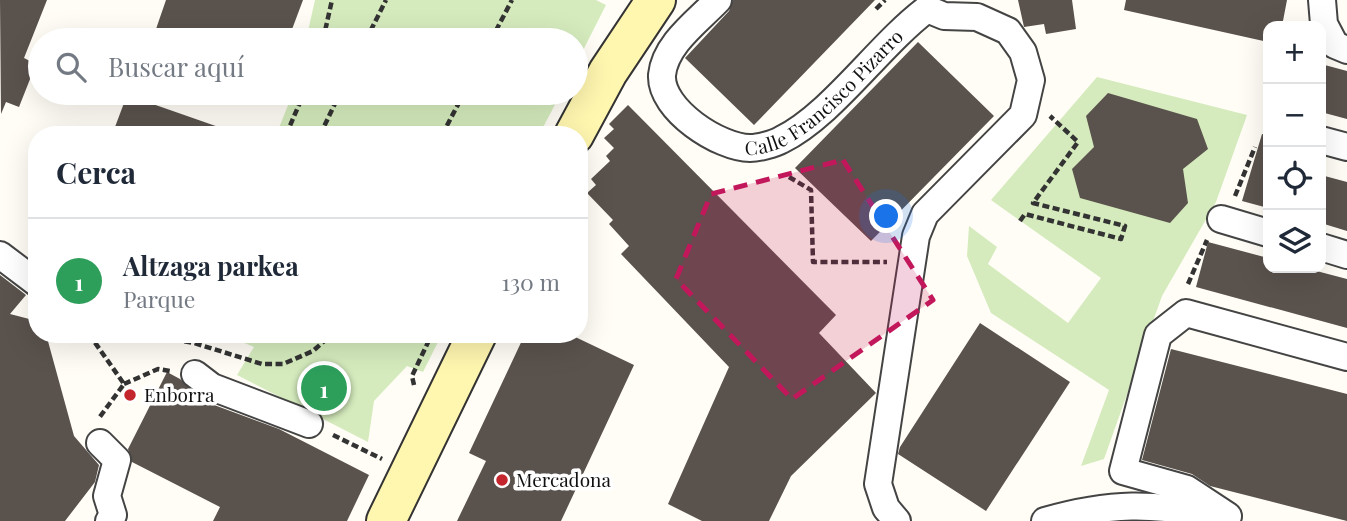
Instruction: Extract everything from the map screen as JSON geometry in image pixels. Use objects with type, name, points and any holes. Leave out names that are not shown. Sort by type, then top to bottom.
[{"type":"street","points":[[579,126],[608,72],[656,0]]},
{"type":"street","name":"Calle Francisco Pizarro","points":[[718,0],[671,49],[662,76],[667,96],[686,119],[709,136],[749,148],[780,141],[816,114],[927,4]]},
{"type":"street","points":[[897,521],[886,508],[878,484],[916,236],[925,214],[1023,115],[1031,80],[1023,52],[1008,32],[977,17],[944,16],[927,4]]},
{"type":"street","points":[[1323,12],[1335,45],[1347,50]]},
{"type":"street","points":[[1326,141],[1347,147]]},
{"type":"street","points":[[1221,219],[1263,232]]},
{"type":"street","points":[[1326,249],[1347,255]]},
{"type":"street","points":[[0,255],[28,276]]},
{"type":"street","points":[[1234,519],[1187,489],[1123,471],[1158,335],[1186,313],[1347,357]]},
{"type":"street","points":[[386,521],[473,343]]},
{"type":"street","points":[[195,374],[212,387],[309,424]]},
{"type":"street","points":[[100,443],[117,460],[107,496],[113,515],[110,521]]},
{"type":"street","points":[[1045,521],[1102,508],[1161,505],[1234,519]]},
{"type":"street","points":[[1102,508],[1150,521]]},
{"type":"path","points":[[326,28],[332,0]]},
{"type":"path","points":[[372,28],[386,0]]},
{"type":"path","points":[[497,28],[512,0]]},
{"type":"path","points":[[876,9],[885,0]]},
{"type":"path","points":[[290,126],[299,105]]},
{"type":"path","points":[[324,126],[334,105]]},
{"type":"path","points":[[447,126],[458,105]]},
{"type":"path","points":[[1020,221],[1025,214],[1121,239],[1125,226],[1033,203],[1078,142],[1047,113]]},
{"type":"path","points":[[1188,284],[1255,147]]},
{"type":"path","points":[[789,177],[811,190],[813,262],[887,262]]},
{"type":"path","points":[[95,343],[124,384]]},
{"type":"path","points":[[194,343],[262,364],[283,364],[313,351],[321,343]]},
{"type":"path","points":[[100,443],[99,415],[124,384],[158,369],[195,374]]},
{"type":"path","points":[[309,424],[392,465]]},
{"type":"highlighted area","points":[[843,160],[933,300],[792,399],[676,279],[711,194]]},
{"type":"green space","points":[[315,0],[596,0],[606,5],[588,40],[588,28],[309,28]]},
{"type":"green space","points":[[1097,77],[1247,115],[1216,202],[1162,296],[1104,459],[1081,466],[1109,390],[991,313],[967,256],[969,226],[997,247],[988,264],[1068,323],[1101,278],[991,200]]},
{"type":"green space","points":[[288,105],[555,105],[544,126],[280,126]]},
{"type":"green space","points":[[244,343],[438,343],[423,372],[407,366],[374,401],[368,442],[237,375],[254,347]]},
{"type":"building","points":[[0,0],[47,0],[36,28],[28,28],[28,48],[24,58],[28,60],[28,84],[19,107],[6,102],[1,114]]},
{"type":"building","points":[[166,0],[303,0],[292,28],[156,28]]},
{"type":"building","points":[[733,0],[875,0],[754,125],[685,58],[729,11]]},
{"type":"building","points":[[1018,0],[1072,0],[1076,29],[1046,34],[1044,24],[1024,27]]},
{"type":"building","points":[[1126,0],[1287,0],[1283,21],[1263,21],[1263,41],[1124,10]]},
{"type":"building","points":[[918,42],[994,116],[871,241],[795,168]]},
{"type":"building","points":[[1326,65],[1347,71],[1347,119],[1326,113]]},
{"type":"building","points":[[1108,93],[1197,119],[1208,149],[1183,169],[1188,203],[1170,223],[1080,198],[1072,169],[1094,147],[1086,116]]},
{"type":"building","points":[[123,105],[156,105],[216,126],[115,126]]},
{"type":"building","points":[[628,105],[836,315],[819,333],[876,393],[791,476],[769,521],[702,521],[668,504],[729,367],[621,254],[629,246],[609,224],[613,220],[588,194],[596,185],[591,179],[610,161],[606,156],[614,148],[604,138],[614,129],[609,124]]},
{"type":"building","points":[[1262,134],[1263,134],[1263,207],[1242,201]]},
{"type":"building","points":[[1326,176],[1347,182],[1347,231],[1326,225]]},
{"type":"building","points":[[1208,242],[1263,257],[1263,273],[1324,273],[1347,279],[1347,328],[1196,287]]},
{"type":"building","points":[[0,275],[26,295],[10,314],[28,319],[28,343],[48,343],[74,436],[99,465],[95,482],[65,521],[0,521]]},
{"type":"building","points":[[980,323],[1070,382],[986,511],[898,454]]},
{"type":"building","points":[[521,343],[588,343],[634,365],[561,521],[457,521],[486,461],[469,453]]},
{"type":"building","points":[[1171,349],[1347,394],[1347,521],[1210,486],[1192,474],[1142,460]]},
{"type":"building","points":[[167,372],[180,379],[206,402],[279,429],[369,475],[347,521],[213,521],[220,507],[132,462],[128,449]]},
{"type":"place","name":"Altzaga parkea","points":[[324,388]]},
{"type":"place","name":"Enborra","points":[[130,395]]},
{"type":"place","name":"Mercadona","points":[[502,480]]}]
